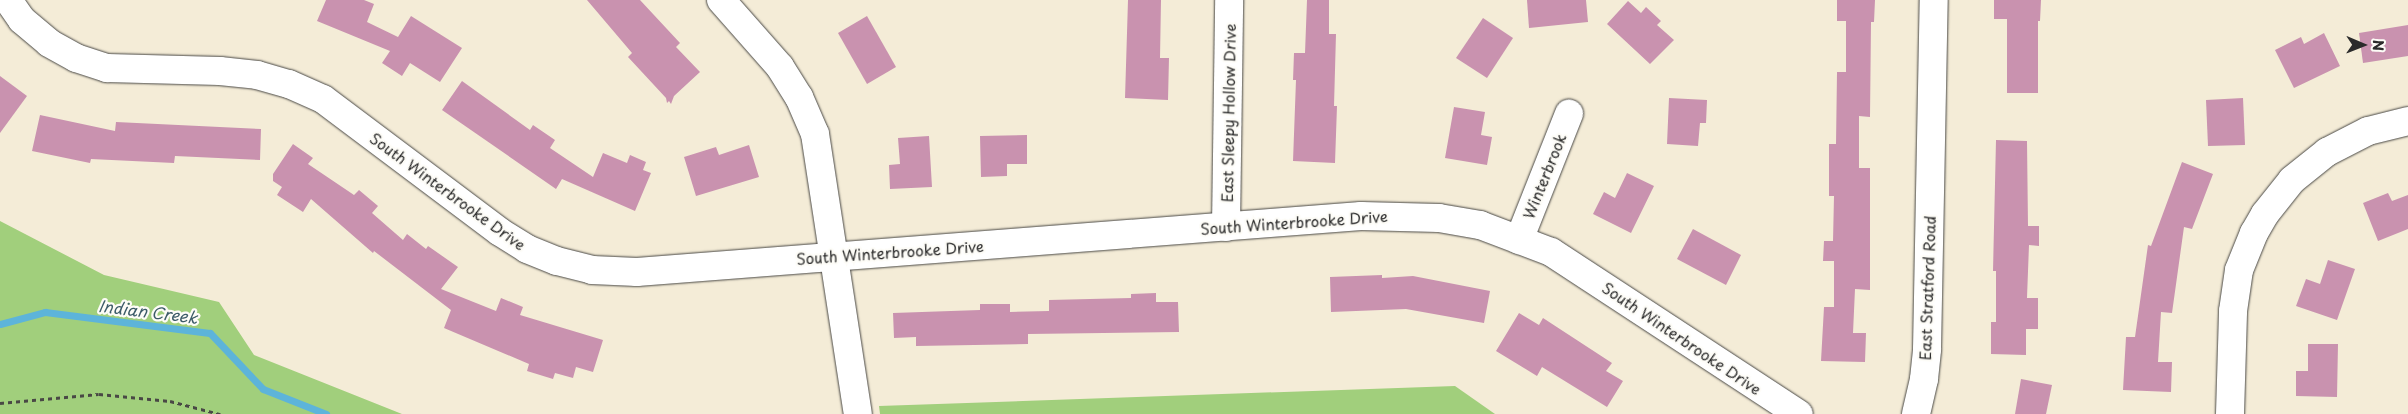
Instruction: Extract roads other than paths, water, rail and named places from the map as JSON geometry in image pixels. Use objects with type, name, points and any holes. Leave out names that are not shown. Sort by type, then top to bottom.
[{"type":"street","name":"South Winterbrooke Drive","points":[[8,0],[22,20],[50,43],[84,61],[106,68],[220,71],[257,75],[289,84],[322,99],[500,232],[527,249],[557,262],[592,270],[636,272],[1361,216],[1411,216],[1480,224],[1559,257],[1799,414]]},
{"type":"street","points":[[721,0],[780,67],[799,97],[815,134],[832,256],[858,414]]},
{"type":"street","name":"East Sleepy Hollow Drive","points":[[1226,227],[1229,0]]},
{"type":"street","name":"East Stratford Road","points":[[1916,414],[1924,378],[1927,349],[1934,0]]},
{"type":"street","name":"Winterbrook","points":[[1519,240],[1570,114]]},
{"type":"street","points":[[2230,414],[2233,311],[2239,270],[2262,220],[2292,180],[2327,152],[2368,131],[2408,121]]},
{"type":"waterway","name":"Indian Creek","points":[[0,324],[45,312],[210,333],[263,389],[326,414]]}]
